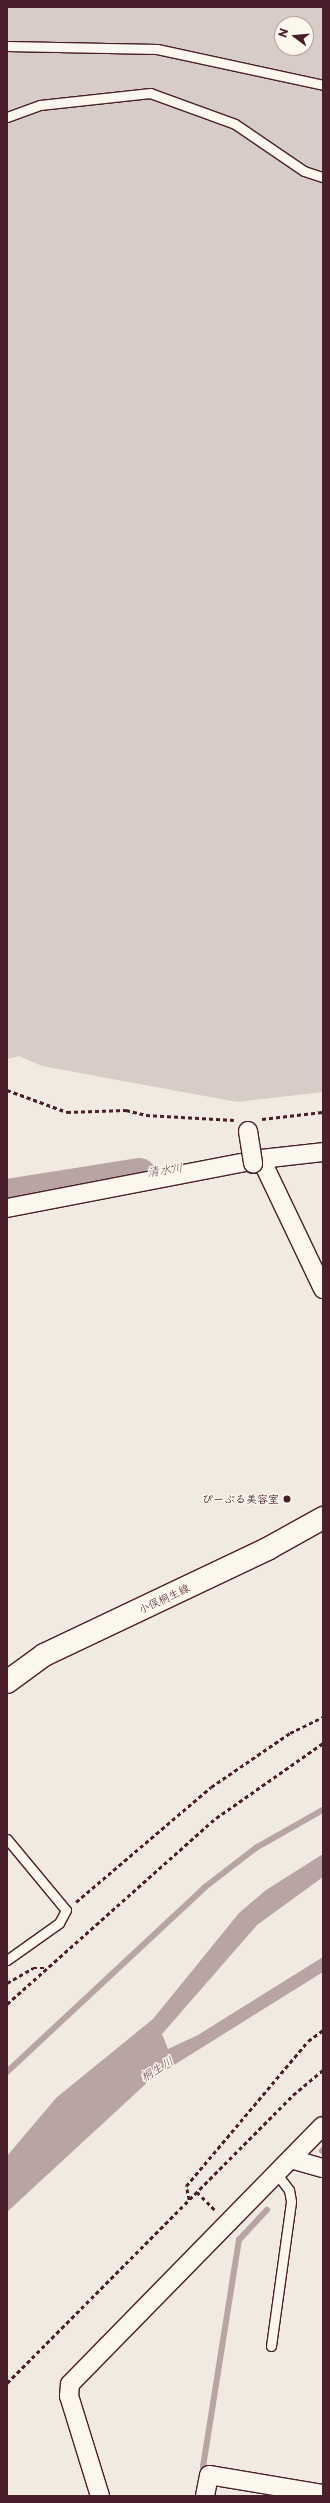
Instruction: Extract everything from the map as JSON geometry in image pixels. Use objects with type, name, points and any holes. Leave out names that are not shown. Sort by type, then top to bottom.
[{"type":"main road","name":"小俣桐生線","points":[[7,1682],[44,1655],[262,1552],[323,1518]]},
{"type":"street","points":[[247,1126],[257,1162],[323,1289]]},
{"type":"street","points":[[7,1208],[257,1162],[323,1152]]},
{"type":"street","points":[[100,2496],[69,2396],[70,2384],[323,2126]]},
{"type":"street","points":[[291,2159],[323,2168]]},
{"type":"street","points":[[205,2496],[209,2475],[323,2494]]},
{"type":"lane","points":[[7,46],[157,49],[323,85]]},
{"type":"lane","points":[[7,117],[40,105],[150,93],[235,124],[304,171],[323,177]]},
{"type":"lane","points":[[7,1839],[66,1910],[59,1923],[7,1960]]},
{"type":"lane","points":[[270,2346],[291,2201],[289,2190],[276,2173]]},
{"type":"path","points":[[7,1090],[67,1112],[126,1110],[146,1115],[247,1126],[323,1112]]},
{"type":"path","points":[[66,1910],[211,1787],[290,1733],[323,1717]]},
{"type":"path","points":[[7,2004],[216,1818],[323,1743]]},
{"type":"path","points":[[7,1983],[33,1968],[46,1968]]},
{"type":"path","points":[[189,2200],[186,2186],[308,2041],[323,2030]]},
{"type":"path","points":[[7,2383],[293,2095],[323,2070]]},
{"type":"path","points":[[196,2192],[220,2216]]},
{"type":"shaded area","points":[[7,7],[323,7],[323,1092],[237,1102],[42,1066],[19,1056],[7,1059]]},
{"type":"water","name":"桐生川","points":[[323,1854],[323,1877],[257,1925],[162,2034],[168,2049],[198,2035],[323,1957],[323,1972],[150,2080],[7,2212],[7,2156],[56,2098],[153,2019],[239,1913],[266,1890]]},
{"type":"waterway","name":"清水川","points":[[7,1196],[139,1175]]},
{"type":"waterway","points":[[7,2072],[204,1888],[256,1848],[323,1810]]},
{"type":"waterway","points":[[203,2467],[239,2240],[267,2210]]},
{"type":"place","name":"ぴーぷる美容室","points":[[287,1499]]}]
